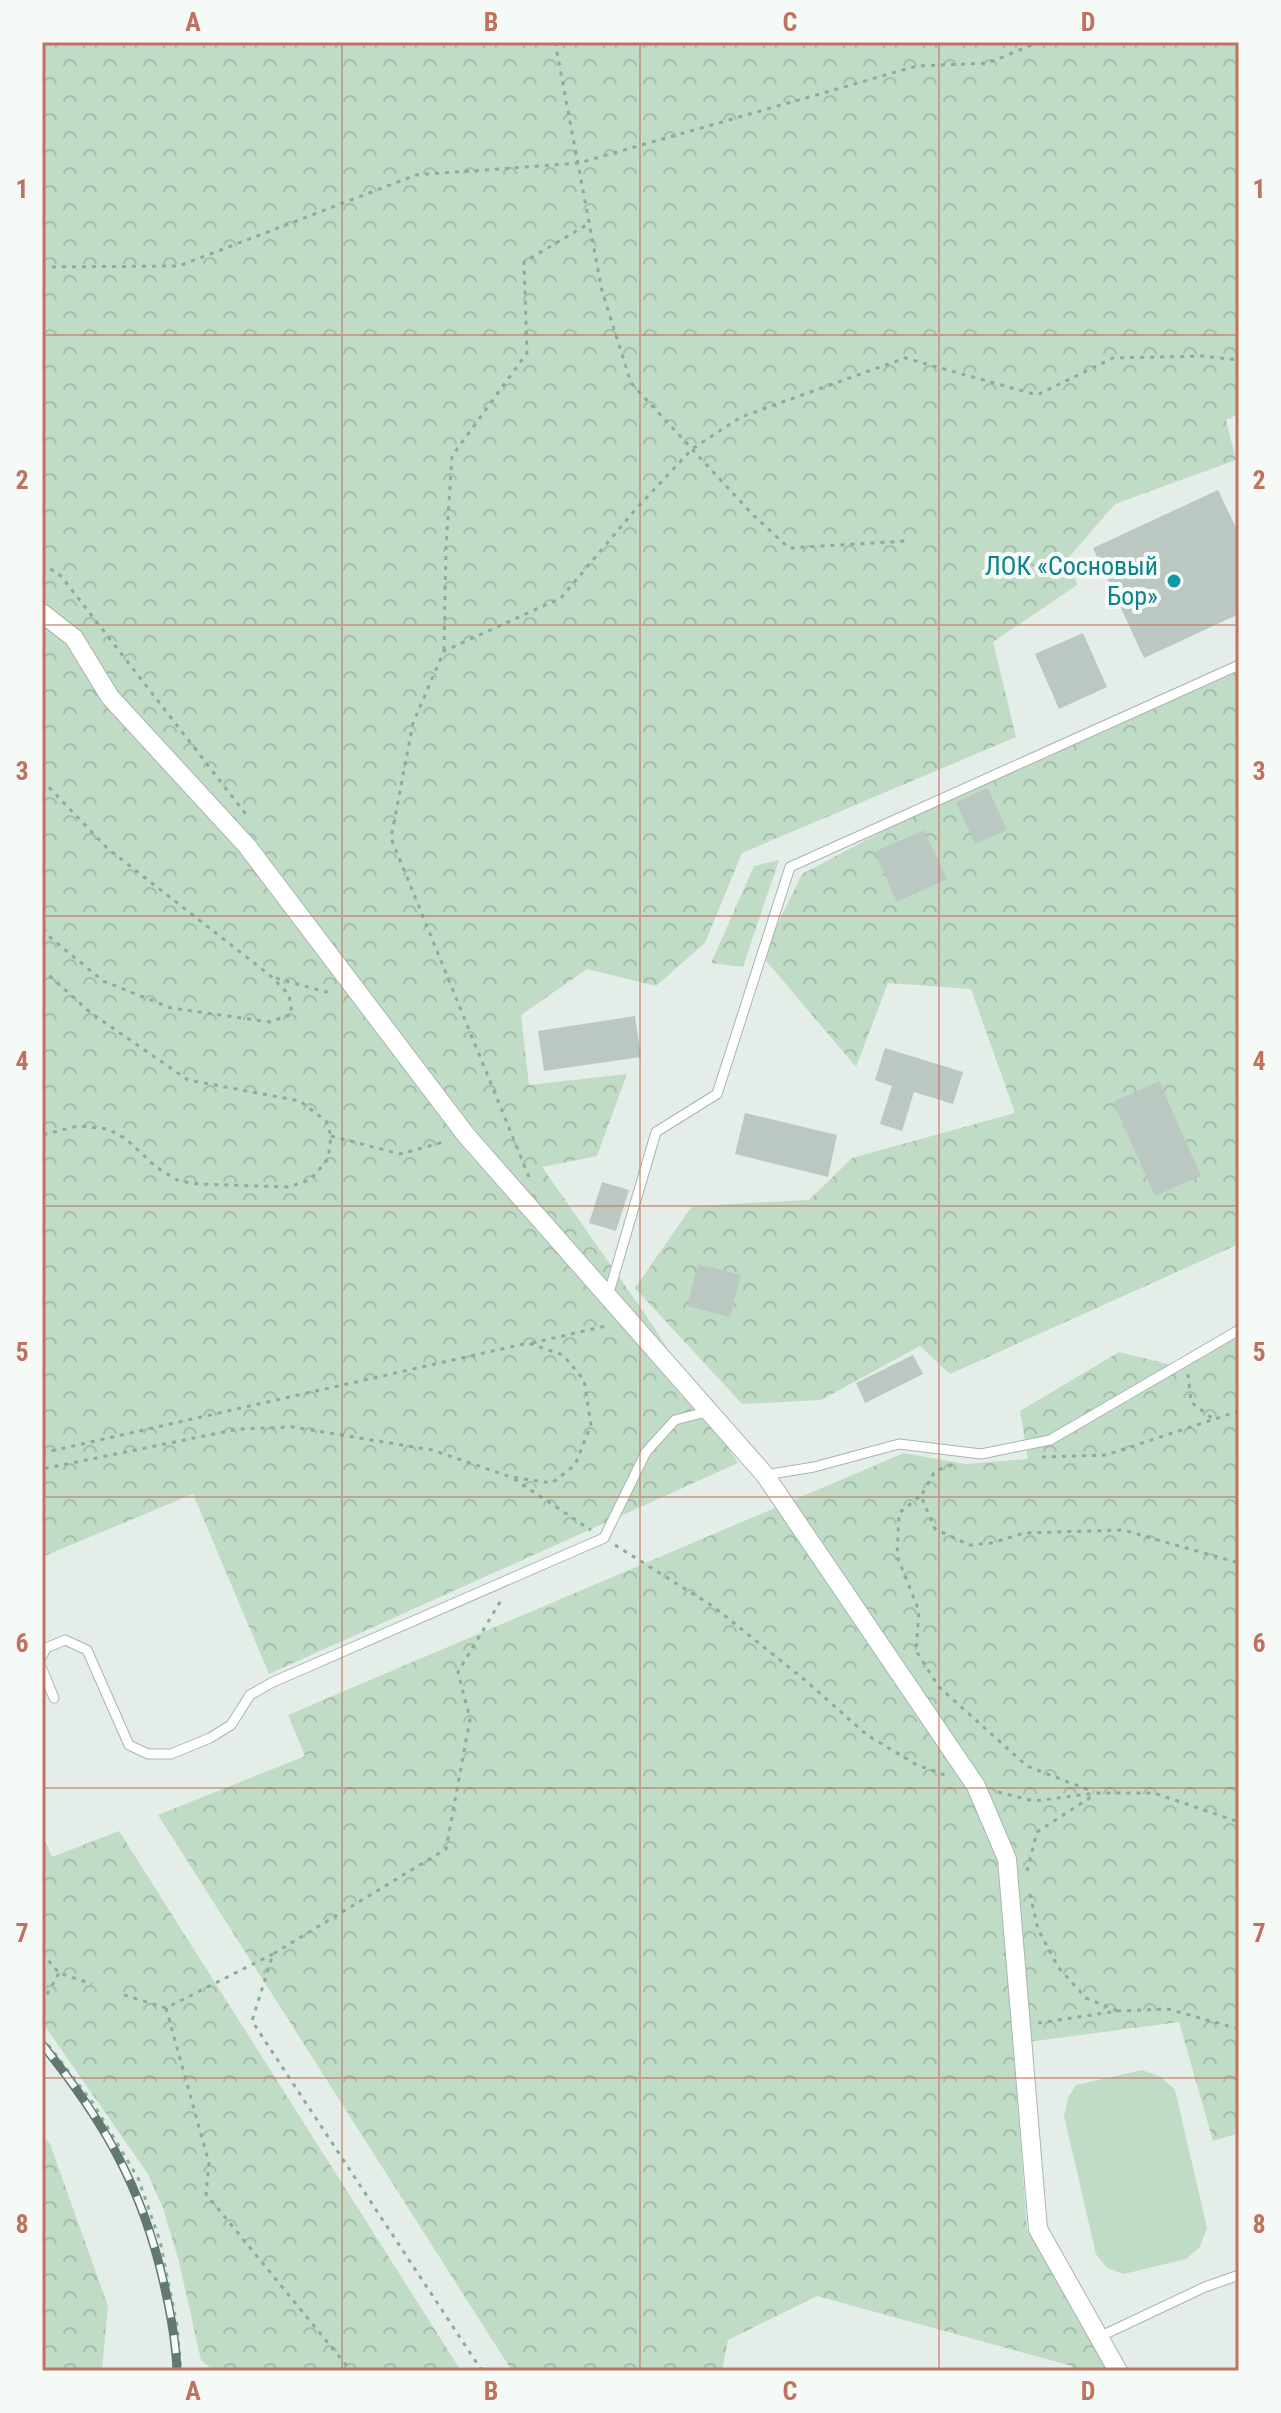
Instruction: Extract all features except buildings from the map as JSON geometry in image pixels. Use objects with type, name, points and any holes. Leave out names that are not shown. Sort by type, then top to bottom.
[{"type":"street","points":[[42,613],[74,638],[110,697],[247,846],[466,1135],[765,1475],[976,1786],[1007,1859],[1038,2229],[1118,2371]]},
{"type":"lane","points":[[608,1296],[656,1132],[717,1094],[790,867],[1239,665]]},
{"type":"lane","points":[[765,1475],[814,1467],[899,1444],[981,1454],[1050,1440],[1239,1330]]},
{"type":"lane","points":[[42,1656],[46,1648],[65,1640],[87,1650],[129,1745],[148,1754],[171,1754],[210,1738],[231,1725],[250,1695],[273,1682],[604,1538],[646,1452],[675,1420],[710,1411]]},
{"type":"lane","points":[[42,1669],[54,1698]]},
{"type":"lane","points":[[1099,2337],[1205,2287],[1239,2275]]},
{"type":"path","points":[[555,42],[602,291],[631,383],[753,515],[789,548],[906,541]]},
{"type":"path","points":[[42,267],[179,266],[416,175],[579,163],[917,66],[988,63],[1039,42]]},
{"type":"path","points":[[534,1188],[391,838],[413,723],[444,651],[452,456],[527,353],[524,262],[588,224]]},
{"type":"path","points":[[444,651],[561,598],[635,510],[692,449],[741,417],[905,358],[1037,395],[1113,358],[1201,356],[1239,360]]},
{"type":"path","points":[[42,780],[107,848],[272,977],[289,995],[292,1014],[270,1022],[171,1008],[103,981],[42,927]]},
{"type":"path","points":[[42,969],[91,1013],[188,1080],[300,1101],[326,1121],[331,1136],[328,1159],[310,1180],[288,1187],[179,1181],[156,1167],[126,1139],[108,1129],[78,1126],[42,1135]]},
{"type":"path","points":[[272,977],[326,992],[350,981]]},
{"type":"path","points":[[331,1136],[400,1154],[466,1135]]},
{"type":"path","points":[[42,1453],[629,1320]]},
{"type":"path","points":[[42,1469],[238,1429],[293,1427],[432,1450],[511,1477],[552,1483],[575,1465],[591,1425],[584,1380],[563,1355],[528,1343]]},
{"type":"path","points":[[1187,1363],[1191,1402],[1213,1419]]},
{"type":"path","points":[[1031,1457],[1106,1455],[1239,1411]]},
{"type":"path","points":[[960,1463],[935,1471],[921,1496],[899,1513],[897,1556],[919,1611],[916,1651],[939,1687],[1027,1766],[1097,1793]]},
{"type":"path","points":[[511,1477],[714,1607],[867,1735],[917,1765],[947,1775]]},
{"type":"path","points":[[921,1496],[935,1529],[969,1545],[992,1543],[1024,1533],[1123,1530],[1239,1563]]},
{"type":"path","points":[[124,1995],[166,2008],[273,1954],[446,1849],[470,1719],[458,1672],[515,1577]]},
{"type":"path","points":[[976,1786],[1034,1801],[1097,1793],[1154,1793],[1239,1822]]},
{"type":"path","points":[[1026,1876],[1037,1832],[1097,1793]]},
{"type":"path","points":[[1029,1889],[1038,1929],[1058,1967],[1086,1998],[1118,2011]]},
{"type":"path","points":[[42,1953],[59,1973],[92,1984]]},
{"type":"path","points":[[273,1954],[252,2021],[482,2371]]},
{"type":"path","points":[[42,2003],[59,1973]]},
{"type":"path","points":[[166,2008],[209,2163],[206,2194],[351,2371]]},
{"type":"path","points":[[1021,2025],[1118,2011],[1168,2009],[1239,2029]]},
{"type":"path","points":[[42,2037],[93,2103],[138,2178],[160,2241],[177,2325],[181,2371]]},
{"type":"green space","points":[[42,42],[1239,42],[1239,414],[1226,420],[1236,460],[1115,504],[1070,556],[1077,585],[993,642],[1016,737],[742,853],[705,943],[656,986],[587,969],[521,1015],[529,1085],[627,1074],[597,1156],[542,1167],[652,1324],[738,1463],[269,1674],[193,1494],[42,1557]]},
{"type":"green space","points":[[1239,671],[1239,1244],[950,1374],[920,1346],[821,1400],[742,1404],[635,1288],[692,1206],[809,1200],[852,1158],[1015,1113],[971,989],[888,983],[856,1067],[762,956],[802,874],[915,814]]},
{"type":"green space","points":[[779,860],[743,967],[711,963],[754,866]]},
{"type":"green space","points":[[1239,1317],[1239,2133],[1213,2141],[1179,2022],[1013,2044],[1027,2229],[1109,2371],[1071,2371],[1072,2366],[817,2296],[728,2340],[722,2371],[512,2371],[158,1815],[305,1756],[288,1715],[904,1453],[965,1464],[1028,1459],[1020,1411],[1119,1352],[1172,1365],[1227,1341]]},
{"type":"green space","points":[[119,1831],[461,2371],[214,2371],[201,2360],[179,2262],[164,2211],[148,2174],[42,2022],[42,1834],[52,1857]]},
{"type":"green space","points":[[1142,2070],[1161,2077],[1175,2090],[1207,2228],[1200,2247],[1186,2259],[1124,2274],[1107,2268],[1096,2254],[1064,2116],[1068,2098],[1076,2085]]},
{"type":"green space","points":[[42,2135],[50,2144],[108,2306],[102,2371],[42,2371]]},
{"type":"railway","points":[[42,2044],[84,2100],[131,2184],[163,2280],[177,2371]]},
{"type":"place","name":"ЛОК «Сосновый Бор»","points":[[1174,581]]}]
